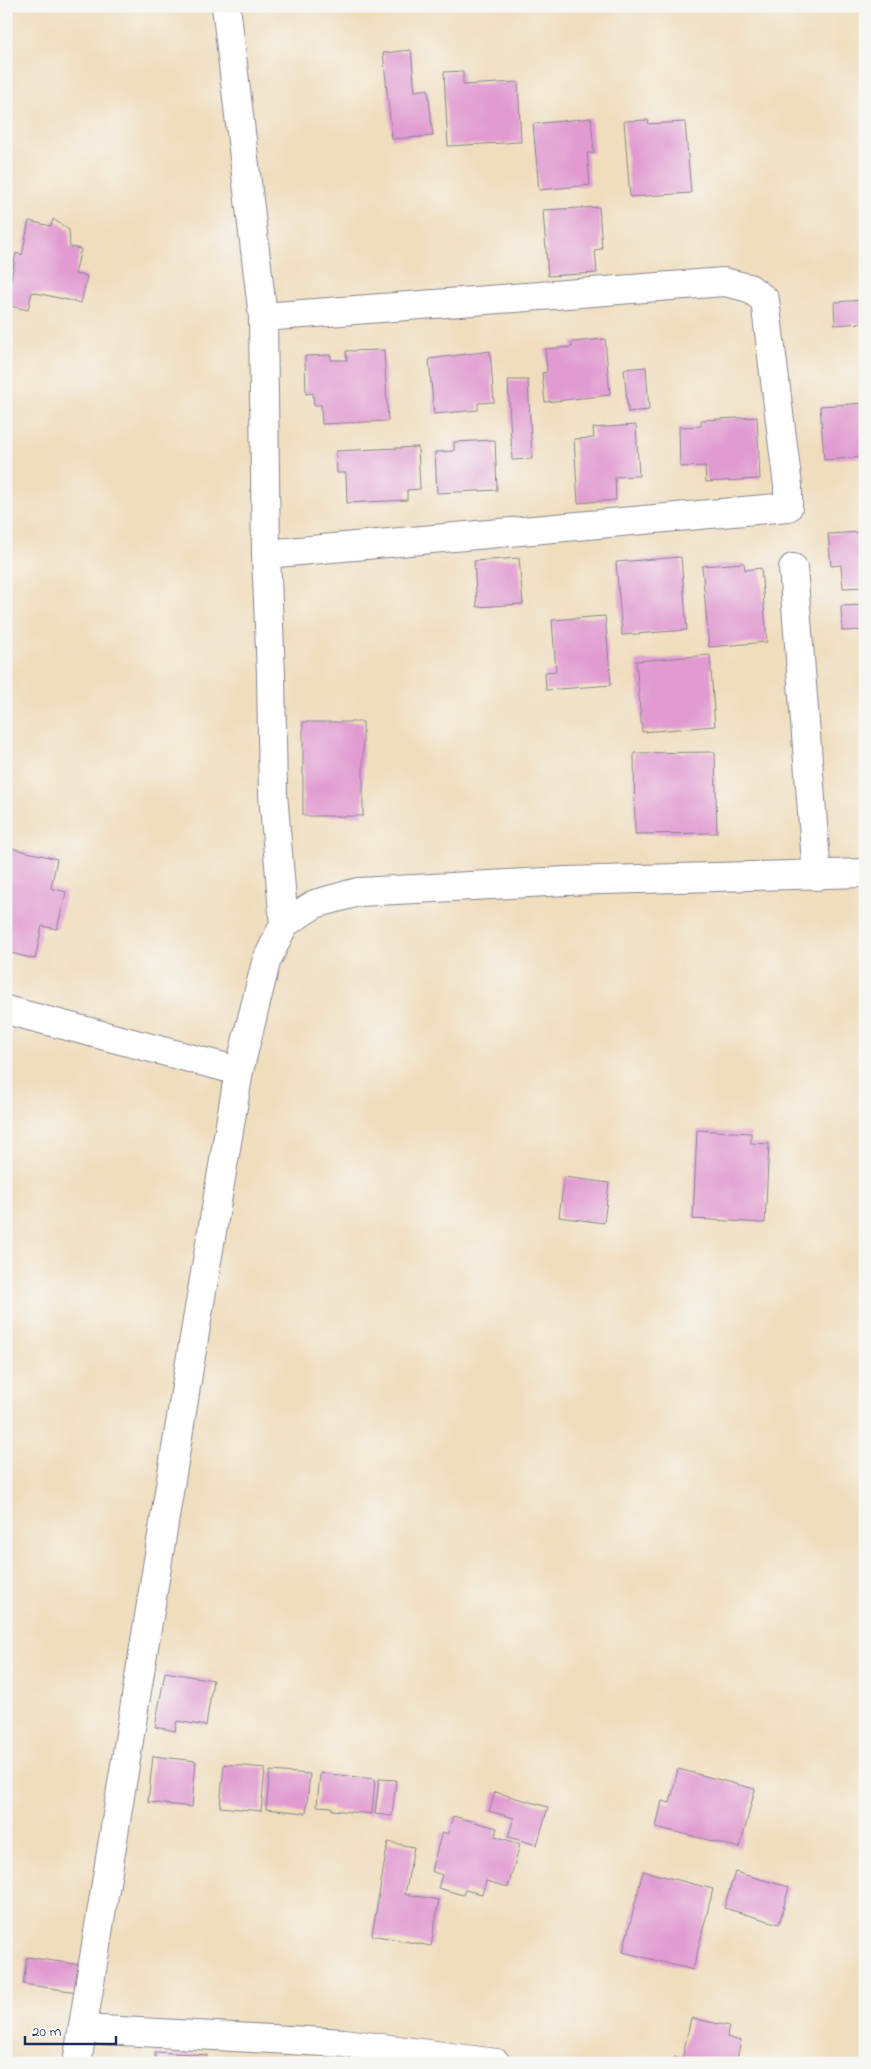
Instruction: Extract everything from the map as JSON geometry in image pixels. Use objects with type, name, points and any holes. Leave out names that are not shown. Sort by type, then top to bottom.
[{"type":"street","points":[[77,2063],[188,1368],[239,1071],[266,962],[284,924],[273,794],[272,674],[266,554],[263,317],[226,6]]},
{"type":"street","points":[[263,317],[724,282],[749,288],[765,300],[788,486],[788,507],[266,554]]},
{"type":"street","points":[[793,568],[817,876]]},
{"type":"street","points":[[284,924],[315,904],[358,892],[566,881],[817,876],[865,873]]},
{"type":"street","points":[[6,1010],[239,1071]]},
{"type":"street","points":[[83,2029],[344,2043],[496,2063]]},
{"type":"building","points":[[411,50],[415,91],[428,89],[433,136],[392,139],[383,53]]},
{"type":"building","points":[[463,71],[463,85],[518,82],[521,142],[448,146],[444,72]]},
{"type":"building","points":[[591,118],[594,153],[587,153],[590,185],[539,190],[533,124]]},
{"type":"building","points":[[648,120],[649,124],[685,122],[691,193],[630,197],[624,121]]},
{"type":"building","points":[[599,207],[602,249],[595,250],[597,273],[548,276],[543,210]]},
{"type":"building","points":[[53,219],[69,230],[70,247],[81,249],[75,274],[87,276],[81,303],[32,292],[28,310],[6,305],[16,253],[22,255],[29,221],[51,226]]},
{"type":"building","points":[[865,300],[865,328],[863,323],[835,325],[834,302]]},
{"type":"building","points":[[605,339],[610,395],[545,402],[542,373],[547,372],[545,349],[572,347],[572,342]]},
{"type":"building","points":[[384,350],[388,421],[322,424],[321,405],[314,405],[313,393],[306,394],[305,356],[331,355],[331,360],[347,360],[346,351]]},
{"type":"building","points":[[490,351],[494,402],[478,403],[478,410],[434,414],[429,359]]},
{"type":"building","points":[[646,367],[649,410],[628,412],[624,369]]},
{"type":"building","points":[[508,380],[528,380],[532,459],[512,460]]},
{"type":"building","points":[[865,403],[865,457],[824,460],[820,406]]},
{"type":"building","points":[[757,417],[760,479],[706,482],[705,466],[680,467],[679,427],[701,426],[701,420]]},
{"type":"building","points":[[636,425],[639,476],[615,477],[616,500],[578,503],[574,439],[594,438],[593,428]]},
{"type":"building","points":[[495,440],[497,490],[437,493],[435,452],[454,451],[454,442]]},
{"type":"building","points":[[418,447],[420,489],[407,490],[407,500],[347,503],[346,473],[337,473],[336,451]]},
{"type":"building","points":[[865,522],[865,587],[843,588],[841,565],[831,566],[828,534],[860,532],[860,523]]},
{"type":"building","points":[[681,557],[687,630],[622,635],[616,562]]},
{"type":"building","points":[[519,558],[523,604],[477,607],[474,561]]},
{"type":"building","points":[[744,563],[745,570],[761,568],[767,642],[709,647],[702,566]]},
{"type":"building","points":[[865,605],[865,630],[842,631],[841,606]]},
{"type":"building","points":[[605,616],[611,685],[546,690],[545,672],[556,671],[552,620]]},
{"type":"building","points":[[710,655],[715,726],[642,732],[636,661]]},
{"type":"building","points":[[303,722],[363,722],[363,816],[303,816]]},
{"type":"building","points":[[715,752],[717,833],[635,834],[634,753]]},
{"type":"building","points":[[6,847],[57,859],[51,888],[66,892],[57,929],[42,926],[35,959],[6,952]]},
{"type":"building","points":[[697,1130],[751,1133],[751,1143],[769,1144],[765,1223],[693,1219]]},
{"type":"building","points":[[564,1177],[609,1183],[604,1223],[559,1217]]},
{"type":"building","points":[[165,1672],[213,1680],[206,1726],[177,1721],[175,1731],[155,1727]]},
{"type":"building","points":[[153,1756],[196,1761],[192,1807],[148,1802]]},
{"type":"building","points":[[224,1764],[265,1768],[261,1811],[220,1807]]},
{"type":"building","points":[[678,1769],[755,1789],[740,1848],[656,1827],[662,1801],[670,1803]]},
{"type":"building","points":[[270,1771],[310,1774],[306,1813],[266,1809]]},
{"type":"building","points":[[320,1773],[375,1779],[372,1814],[332,1810],[332,1807],[317,1806]]},
{"type":"building","points":[[379,1779],[396,1780],[392,1816],[375,1814]]},
{"type":"building","points":[[495,1792],[548,1807],[537,1845],[508,1837],[514,1818],[489,1811]]},
{"type":"building","points":[[453,1816],[497,1828],[495,1836],[520,1844],[508,1887],[486,1881],[482,1894],[465,1890],[463,1895],[438,1888],[442,1875],[431,1871],[442,1832],[448,1834]]},
{"type":"building","points":[[388,1842],[414,1847],[405,1894],[439,1900],[431,1946],[372,1935]]},
{"type":"building","points":[[643,1871],[713,1889],[693,1970],[623,1952]]},
{"type":"building","points":[[735,1872],[789,1887],[779,1924],[724,1908]]},
{"type":"building","points":[[27,1957],[81,1965],[77,1992],[23,1984]]},
{"type":"building","points":[[691,2018],[729,2026],[727,2037],[741,2041],[736,2063],[673,2063],[674,2057],[682,2059]]},
{"type":"building","points":[[155,2052],[207,2055],[207,2063],[155,2063]]}]
